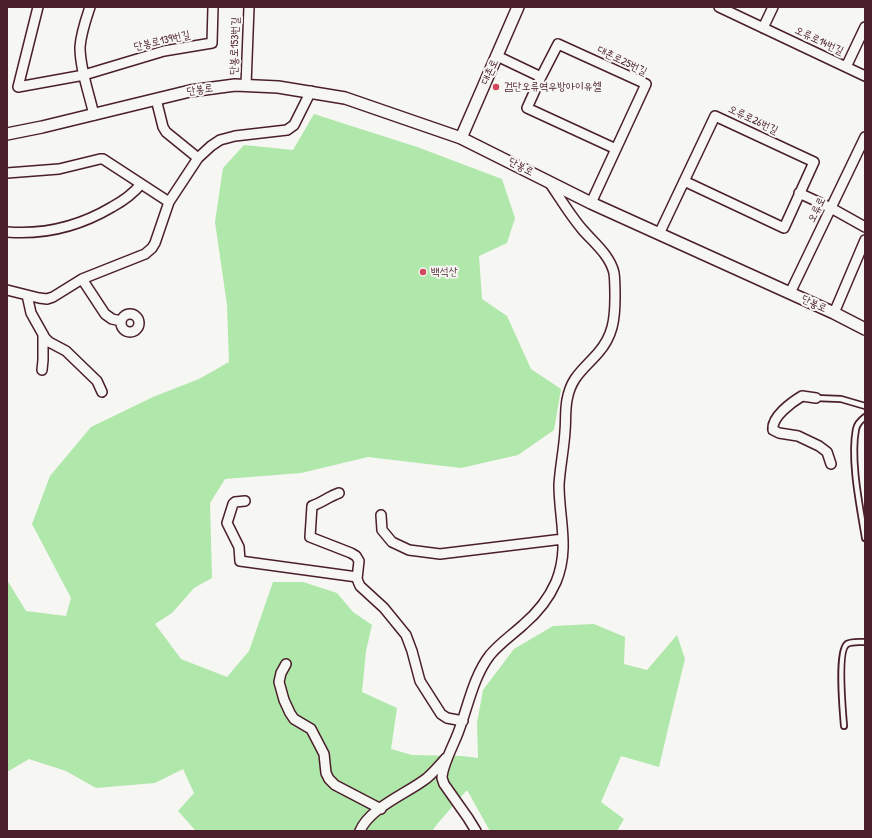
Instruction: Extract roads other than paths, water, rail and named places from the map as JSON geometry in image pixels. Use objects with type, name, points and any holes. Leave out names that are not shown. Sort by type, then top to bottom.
[{"type":"street","name":"단봉로139번길","points":[[38,7],[18,87],[84,75],[164,51],[212,43],[213,7]]},
{"type":"street","points":[[90,7],[80,46],[84,75],[94,114]]},
{"type":"street","name":"단봉로153번길","points":[[246,86],[249,7]]},
{"type":"street","name":"대촌로","points":[[461,138],[518,7]]},
{"type":"street","name":"오류로14번길","points":[[719,7],[865,76]]},
{"type":"street","points":[[763,28],[773,7]]},
{"type":"street","points":[[846,67],[865,27]]},
{"type":"street","name":"대촌로25번길","points":[[591,203],[616,149],[646,84],[558,44],[527,108],[616,149]]},
{"type":"street","points":[[497,56],[542,77]]},
{"type":"street","name":"단봉로","points":[[7,134],[190,91],[235,85],[278,86],[345,98],[461,138],[591,203],[834,313],[865,329]]},
{"type":"street","points":[[7,290],[47,299],[53,297],[82,279],[149,251],[157,239],[169,202],[198,158],[210,146],[220,140],[235,136],[287,130],[291,128],[294,125],[311,91]]},
{"type":"street","points":[[156,99],[163,127],[166,132],[198,158]]},
{"type":"street","name":"오류로26번길","points":[[659,234],[684,181],[715,116],[814,162],[784,228],[684,181]]},
{"type":"street","name":"오류로","points":[[790,293],[865,138]]},
{"type":"street","points":[[7,173],[59,169],[103,159],[169,202]]},
{"type":"street","points":[[476,831],[444,784],[442,778],[450,752],[463,721],[473,687],[482,668],[491,654],[537,610],[556,582],[561,567],[563,539],[559,484],[565,436],[566,401],[573,380],[599,352],[614,324],[614,272],[600,249],[582,228],[549,182]]},
{"type":"street","points":[[7,232],[47,231],[74,225],[96,216],[123,201],[141,184]]},
{"type":"street","points":[[799,193],[831,208],[865,227]]},
{"type":"street","points":[[834,313],[865,240]]},
{"type":"street","points":[[82,279],[105,314],[112,318],[121,320]]},
{"type":"street","points":[[27,295],[31,313],[49,342],[66,351],[97,381],[102,392]]},
{"type":"street","points":[[42,370],[43,334]]},
{"type":"street","points":[[816,398],[802,396],[793,402],[776,419],[772,425],[772,430],[779,433],[798,436],[819,446],[827,452],[831,464]]},
{"type":"street","points":[[339,493],[328,497],[321,503],[312,506],[310,537],[356,556],[358,561],[357,579],[360,586],[384,608],[406,635],[420,680],[441,714],[447,718],[463,721]]},
{"type":"street","points":[[245,501],[235,502],[233,504],[228,523],[239,547],[240,561],[357,577]]},
{"type":"street","points":[[381,515],[382,530],[392,542],[409,550],[440,554],[563,539]]},
{"type":"street","points":[[286,664],[281,672],[279,682],[284,700],[290,714],[294,719],[311,729],[324,754],[326,773],[329,779],[336,785],[381,809]]},
{"type":"street","points":[[360,831],[372,814],[427,778],[435,771],[450,752]]},
{"type":"lane","points":[[816,398],[841,399],[865,406]]},
{"type":"lane","points":[[865,417],[856,427],[855,452],[857,483],[865,538]]},
{"type":"lane","points":[[844,726],[841,670],[843,649],[847,644],[857,641],[865,642]]},
{"type":"place","name":"검단오류역우방아이유쉘","points":[[496,87]]},
{"type":"place","name":"백석산","points":[[423,272]]}]
